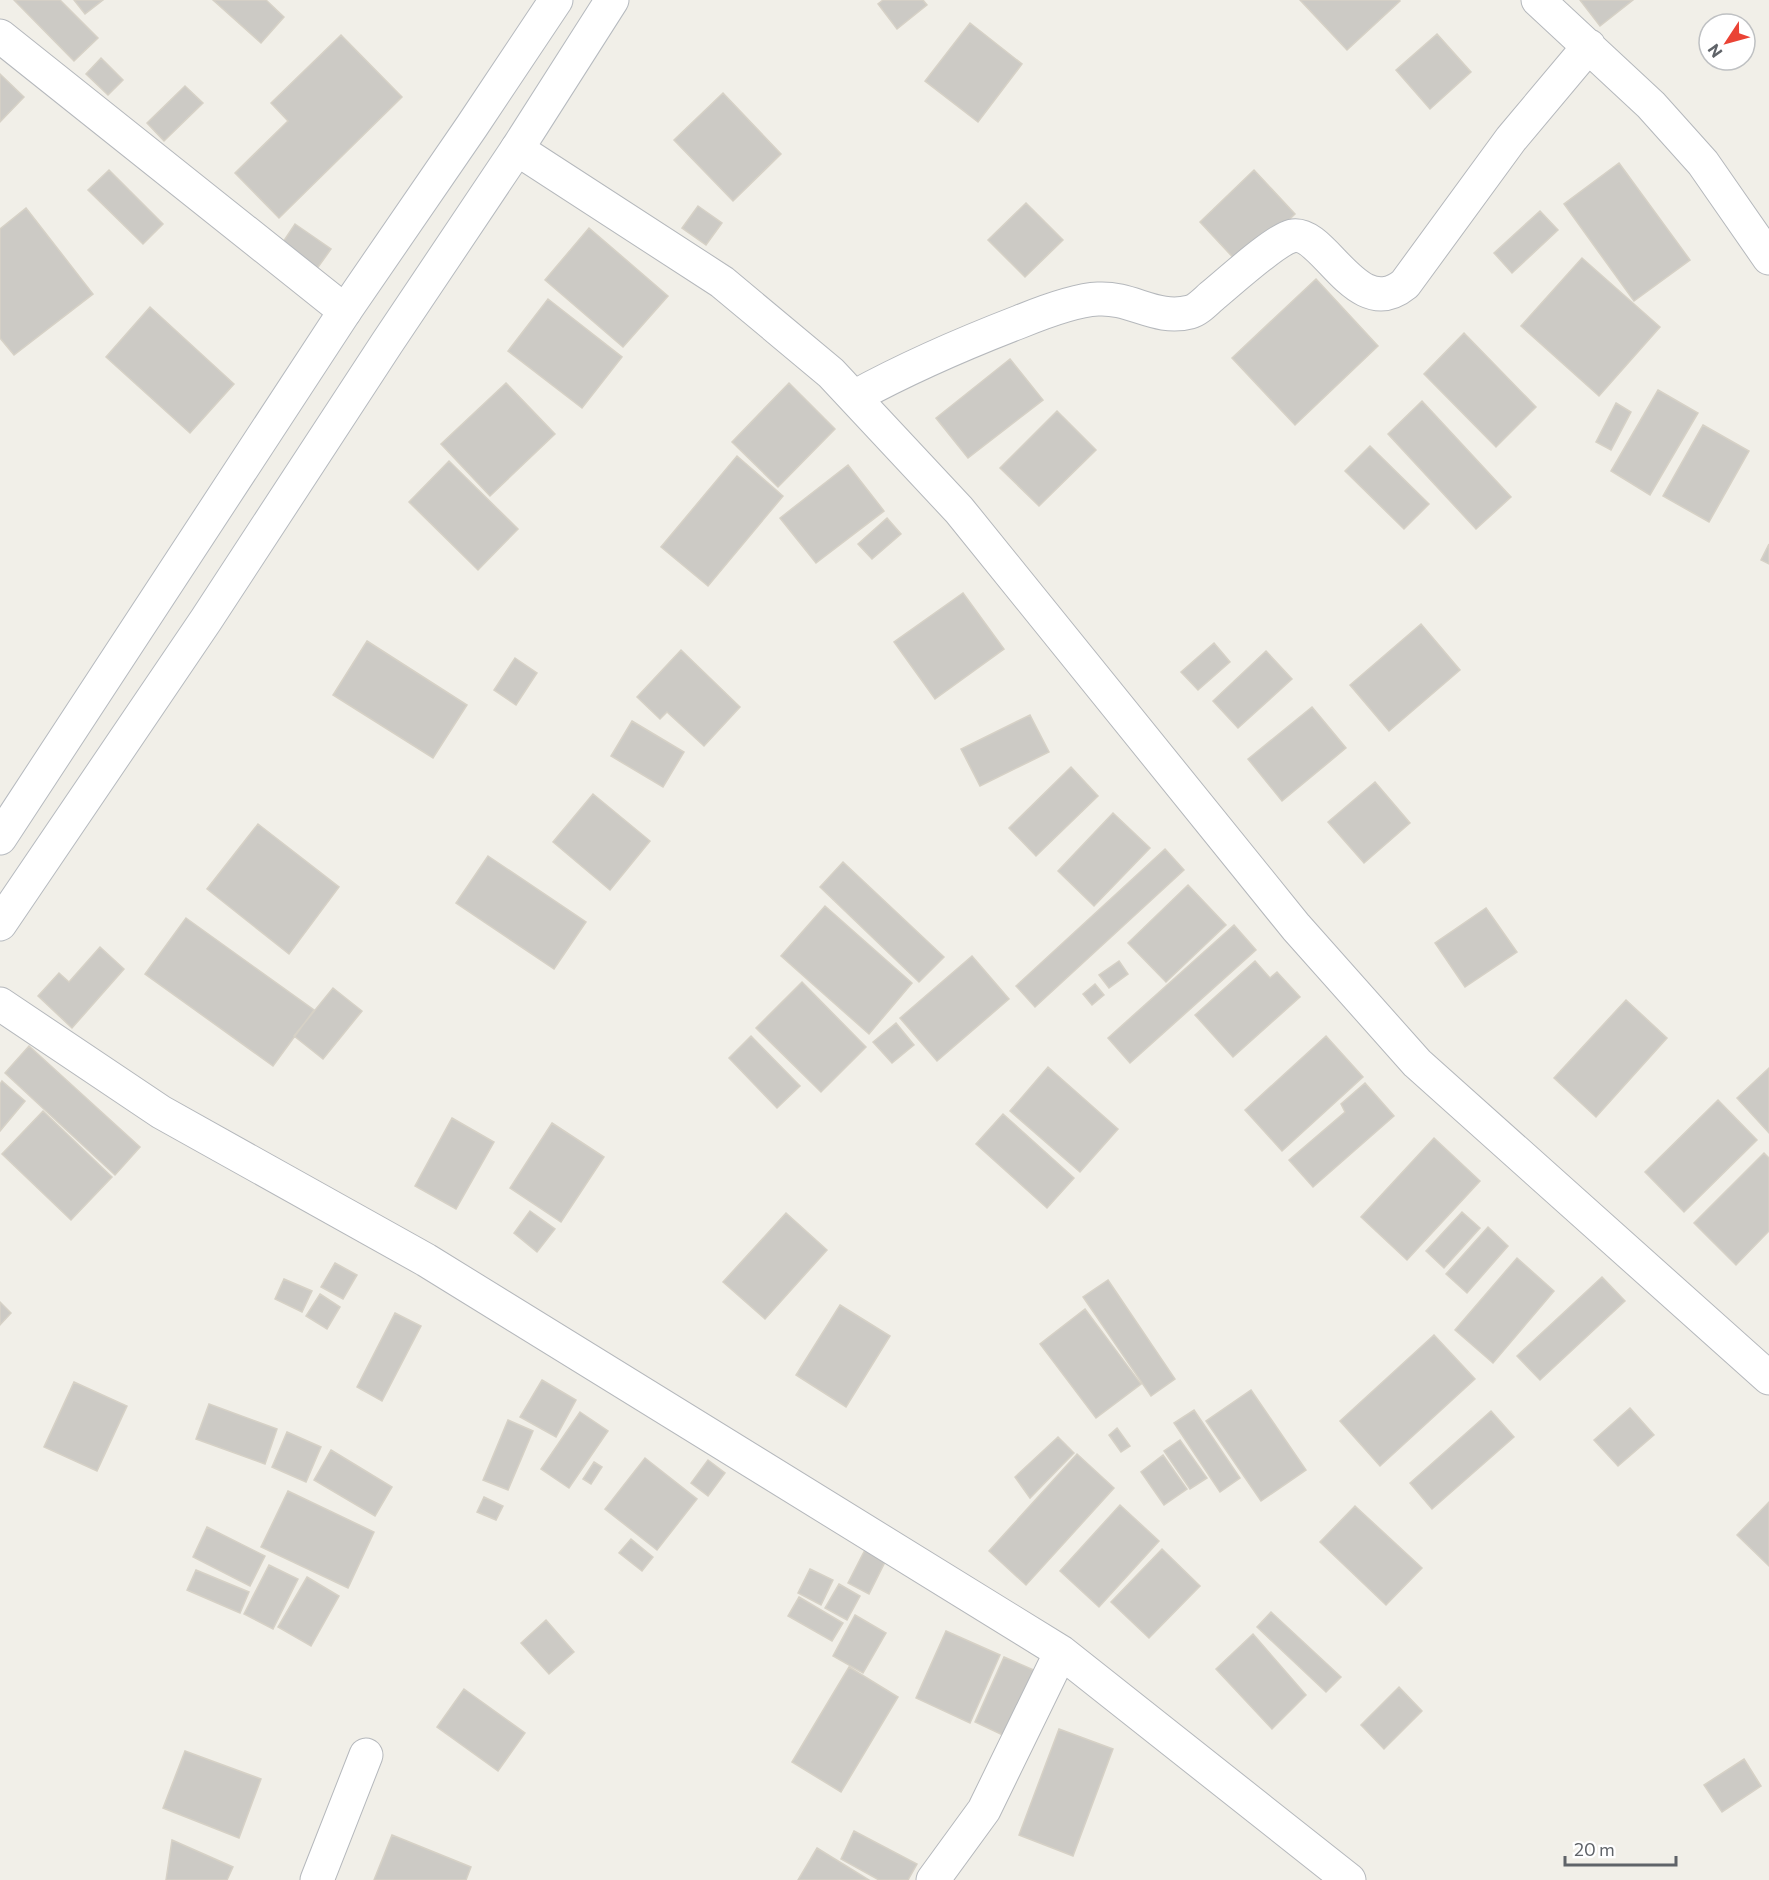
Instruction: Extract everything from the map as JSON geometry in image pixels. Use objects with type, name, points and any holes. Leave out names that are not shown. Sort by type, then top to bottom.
[{"type":"street","points":[[0,838],[345,311],[466,136],[556,0]]},
{"type":"street","points":[[0,924],[199,630],[517,149],[612,0]]},
{"type":"street","points":[[1538,0],[1652,105],[1703,163],[1769,258]]},
{"type":"street","points":[[0,36],[345,311]]},
{"type":"street","points":[[854,397],[898,373],[1049,310],[1096,299],[1121,300],[1158,314],[1174,315],[1193,312],[1270,250],[1293,236],[1300,236],[1312,243],[1359,286],[1370,293],[1379,295],[1397,290],[1405,284],[1511,139],[1589,46]]},
{"type":"street","points":[[517,149],[722,282],[831,373],[959,510],[1296,927],[1417,1063],[1769,1378]]},
{"type":"street","points":[[1725,195],[1769,211]]},
{"type":"street","points":[[0,1004],[161,1112],[426,1260],[1061,1652],[1349,1880]]},
{"type":"street","points":[[933,1880],[984,1810],[1061,1652]]},
{"type":"street","points":[[317,1880],[366,1755]]},
{"type":"building","points":[[14,0],[60,0],[98,38],[74,61]]},
{"type":"building","points":[[74,0],[103,0],[85,14]]},
{"type":"building","points":[[213,0],[266,0],[284,17],[261,43]]},
{"type":"building","points":[[883,0],[923,0],[927,5],[897,29],[878,4]]},
{"type":"building","points":[[1300,0],[1399,0],[1400,1],[1347,50]]},
{"type":"building","points":[[1580,0],[1633,0],[1600,26]]},
{"type":"building","points":[[970,23],[1022,64],[978,122],[925,81]]},
{"type":"building","points":[[1437,34],[1471,72],[1430,109],[1396,70]]},
{"type":"building","points":[[341,35],[402,97],[279,218],[235,173],[288,121],[271,103]]},
{"type":"building","points":[[101,58],[123,80],[108,95],[86,74]]},
{"type":"building","points":[[0,74],[24,97],[0,122]]},
{"type":"building","points":[[185,86],[203,103],[164,141],[147,123]]},
{"type":"building","points":[[723,93],[781,154],[733,201],[674,140]]},
{"type":"building","points":[[1619,163],[1690,260],[1634,301],[1564,204]]},
{"type":"building","points":[[109,170],[163,224],[143,244],[88,190]]},
{"type":"building","points":[[1254,170],[1295,214],[1241,266],[1200,222]]},
{"type":"building","points":[[1026,203],[1063,240],[1025,277],[988,240]]},
{"type":"building","points":[[698,206],[722,223],[706,245],[682,228]]},
{"type":"building","points":[[26,208],[93,294],[14,355],[0,338],[0,229]]},
{"type":"building","points":[[1540,211],[1558,230],[1512,273],[1494,253]]},
{"type":"building","points":[[295,224],[331,249],[316,270],[281,245]]},
{"type":"building","points":[[589,228],[668,296],[623,347],[545,280]]},
{"type":"building","points":[[1582,258],[1660,327],[1599,396],[1521,326]]},
{"type":"building","points":[[1316,279],[1378,346],[1295,425],[1232,358]]},
{"type":"building","points":[[548,299],[622,357],[582,408],[508,351]]},
{"type":"building","points":[[150,307],[234,384],[190,433],[106,357]]},
{"type":"building","points":[[1464,333],[1536,407],[1496,447],[1424,374]]},
{"type":"building","points":[[1010,359],[1043,400],[968,458],[936,418]]},
{"type":"building","points":[[506,383],[555,434],[490,496],[441,444]]},
{"type":"building","points":[[789,383],[835,429],[778,487],[732,442]]},
{"type":"building","points":[[1658,390],[1698,413],[1650,495],[1611,471]]},
{"type":"building","points":[[1422,401],[1511,497],[1476,529],[1388,434]]},
{"type":"building","points":[[1616,403],[1631,412],[1611,450],[1596,442]]},
{"type":"building","points":[[1057,411],[1096,450],[1039,506],[1000,468]]},
{"type":"building","points":[[1703,425],[1749,451],[1709,522],[1663,496]]},
{"type":"building","points":[[1370,446],[1429,504],[1404,529],[1345,471]]},
{"type":"building","points":[[737,456],[783,496],[708,586],[661,547]]},
{"type":"building","points":[[449,461],[518,529],[478,570],[409,502]]},
{"type":"building","points":[[848,465],[884,511],[816,563],[780,518]]},
{"type":"building","points":[[887,518],[901,534],[872,559],[858,544]]},
{"type":"building","points":[[1769,544],[1769,564],[1761,560]]},
{"type":"building","points":[[963,593],[1004,649],[935,699],[894,642]]},
{"type":"building","points":[[1421,624],[1460,670],[1389,731],[1350,685]]},
{"type":"building","points":[[367,641],[467,705],[433,758],[333,695]]},
{"type":"building","points":[[1214,643],[1230,662],[1198,690],[1181,672]]},
{"type":"building","points":[[681,650],[740,707],[704,746],[667,712],[660,719],[637,697]]},
{"type":"building","points":[[1266,651],[1292,679],[1238,728],[1213,701]]},
{"type":"building","points":[[515,658],[537,673],[516,705],[494,690]]},
{"type":"building","points":[[1312,707],[1346,748],[1282,801],[1248,759]]},
{"type":"building","points":[[1030,715],[1049,752],[980,786],[961,749]]},
{"type":"building","points":[[632,721],[684,752],[663,787],[611,756]]},
{"type":"building","points":[[1071,767],[1098,796],[1036,856],[1009,828]]},
{"type":"building","points":[[1375,782],[1410,823],[1364,863],[1328,822]]},
{"type":"building","points":[[593,794],[650,841],[610,890],[553,842]]},
{"type":"building","points":[[1113,813],[1150,848],[1094,906],[1058,871]]},
{"type":"building","points":[[258,824],[339,887],[289,954],[207,889]]},
{"type":"building","points":[[1165,849],[1184,870],[1035,1007],[1016,986]]},
{"type":"building","points":[[488,856],[586,922],[554,969],[456,903]]},
{"type":"building","points":[[843,862],[944,957],[919,982],[820,887]]},
{"type":"building","points":[[1188,885],[1226,925],[1166,982],[1128,943]]},
{"type":"building","points":[[825,906],[912,983],[869,1034],[781,956]]},
{"type":"building","points":[[1486,908],[1517,952],[1465,987],[1435,943]]},
{"type":"building","points":[[186,918],[314,1010],[273,1066],[145,974]]},
{"type":"building","points":[[1234,925],[1256,950],[1130,1063],[1108,1038]]},
{"type":"building","points":[[100,947],[124,969],[72,1028],[38,996],[59,973],[69,982]]},
{"type":"building","points":[[972,956],[1009,999],[937,1061],[900,1018]]},
{"type":"building","points":[[1119,961],[1128,974],[1109,988],[1099,975]]},
{"type":"building","points":[[1255,961],[1270,978],[1277,972],[1300,997],[1233,1057],[1195,1015]]},
{"type":"building","points":[[802,982],[866,1047],[821,1092],[756,1028]]},
{"type":"building","points":[[1095,984],[1104,995],[1092,1005],[1083,994]]},
{"type":"building","points":[[333,988],[362,1011],[323,1059],[294,1036]]},
{"type":"building","points":[[1626,1000],[1667,1038],[1596,1117],[1554,1078]]},
{"type":"building","points":[[896,1023],[914,1045],[892,1063],[873,1042]]},
{"type":"building","points":[[751,1036],[800,1086],[777,1108],[729,1058]]},
{"type":"building","points":[[1326,1036],[1363,1077],[1282,1151],[1245,1110]]},
{"type":"building","points":[[29,1046],[140,1147],[115,1175],[5,1073]]},
{"type":"building","points":[[1048,1067],[1118,1129],[1080,1172],[1010,1111]]},
{"type":"building","points":[[1769,1068],[1769,1133],[1737,1098]]},
{"type":"building","points":[[2,1081],[25,1101],[0,1131],[0,1084]]},
{"type":"building","points":[[1365,1083],[1394,1116],[1313,1187],[1289,1160],[1345,1112],[1341,1104]]},
{"type":"building","points":[[1718,1100],[1757,1140],[1684,1212],[1645,1172]]},
{"type":"building","points":[[43,1111],[112,1177],[71,1220],[2,1154]]},
{"type":"building","points":[[1003,1114],[1074,1178],[1047,1208],[976,1144]]},
{"type":"building","points":[[452,1118],[494,1142],[456,1209],[415,1186]]},
{"type":"building","points":[[552,1123],[604,1157],[561,1222],[510,1188]]},
{"type":"building","points":[[1434,1138],[1480,1181],[1407,1260],[1361,1217]]},
{"type":"building","points":[[1764,1153],[1769,1158],[1769,1231],[1736,1265],[1694,1223]]},
{"type":"building","points":[[530,1211],[555,1229],[537,1252],[514,1233]]},
{"type":"building","points":[[1462,1212],[1480,1228],[1444,1268],[1426,1251]]},
{"type":"building","points":[[786,1213],[827,1250],[765,1319],[723,1282]]},
{"type":"building","points":[[1488,1227],[1508,1246],[1467,1293],[1446,1274]]},
{"type":"building","points":[[1517,1258],[1554,1291],[1493,1363],[1455,1330]]},
{"type":"building","points":[[335,1263],[357,1275],[343,1299],[321,1287]]},
{"type":"building","points":[[1602,1277],[1625,1301],[1540,1380],[1517,1356]]},
{"type":"building","points":[[284,1279],[312,1291],[302,1312],[275,1299]]},
{"type":"building","points":[[1108,1280],[1175,1379],[1151,1396],[1083,1297]]},
{"type":"building","points":[[320,1294],[340,1307],[327,1329],[306,1316]]},
{"type":"building","points":[[0,1302],[11,1313],[0,1325]]},
{"type":"building","points":[[840,1305],[890,1336],[846,1407],[796,1375]]},
{"type":"building","points":[[1085,1309],[1141,1384],[1096,1418],[1040,1344]]},
{"type":"building","points":[[395,1313],[421,1326],[382,1401],[357,1387]]},
{"type":"building","points":[[1434,1335],[1475,1379],[1380,1466],[1340,1421]]},
{"type":"building","points":[[542,1380],[576,1400],[556,1437],[520,1417]]},
{"type":"building","points":[[74,1382],[127,1406],[97,1471],[44,1447]]},
{"type":"building","points":[[1251,1390],[1306,1470],[1261,1501],[1206,1421]]},
{"type":"building","points":[[209,1404],[277,1429],[265,1464],[196,1439]]},
{"type":"building","points":[[1630,1408],[1654,1435],[1618,1466],[1594,1440]]},
{"type":"building","points":[[1194,1410],[1240,1478],[1220,1492],[1174,1423]]},
{"type":"building","points":[[1491,1411],[1514,1437],[1432,1509],[1410,1483]]},
{"type":"building","points":[[580,1412],[608,1431],[569,1488],[541,1469]]},
{"type":"building","points":[[508,1420],[533,1431],[508,1490],[483,1480]]},
{"type":"building","points":[[1117,1428],[1130,1446],[1121,1452],[1109,1435]]},
{"type":"building","points":[[287,1432],[321,1447],[306,1482],[272,1467]]},
{"type":"building","points":[[1058,1437],[1074,1453],[1030,1498],[1015,1477]]},
{"type":"building","points":[[1180,1440],[1207,1478],[1190,1489],[1164,1451]]},
{"type":"building","points":[[331,1450],[392,1487],[375,1516],[314,1480]]},
{"type":"building","points":[[1077,1454],[1114,1488],[1026,1585],[989,1551]]},
{"type":"building","points":[[1163,1455],[1187,1489],[1164,1505],[1141,1472]]},
{"type":"building","points":[[645,1458],[697,1499],[657,1550],[605,1509]]},
{"type":"building","points":[[708,1460],[725,1473],[708,1496],[691,1483]]},
{"type":"building","points":[[594,1462],[602,1467],[591,1484],[583,1479]]},
{"type":"building","points":[[288,1491],[374,1532],[348,1588],[261,1547]]},
{"type":"building","points":[[484,1497],[503,1506],[496,1520],[477,1512]]},
{"type":"building","points":[[1769,1502],[1769,1566],[1737,1535]]},
{"type":"building","points":[[1120,1505],[1159,1541],[1099,1607],[1060,1571]]},
{"type":"building","points":[[1355,1506],[1422,1568],[1386,1605],[1320,1542]]},
{"type":"building","points":[[207,1527],[265,1556],[250,1586],[193,1557]]},
{"type":"building","points":[[631,1539],[653,1557],[642,1571],[619,1553]]},
{"type":"building","points":[[867,1546],[888,1556],[869,1594],[848,1583]]},
{"type":"building","points":[[1162,1549],[1200,1586],[1149,1638],[1111,1602]]},
{"type":"building","points":[[269,1565],[298,1579],[273,1629],[244,1614]]},
{"type":"building","points":[[810,1569],[833,1580],[821,1605],[798,1593]]},
{"type":"building","points":[[196,1570],[249,1592],[240,1613],[187,1590]]},
{"type":"building","points":[[307,1577],[339,1596],[311,1646],[278,1627]]},
{"type":"building","points":[[839,1584],[860,1596],[847,1620],[825,1608]]},
{"type":"building","points":[[799,1597],[843,1623],[832,1641],[788,1616]]},
{"type":"building","points":[[1271,1612],[1341,1677],[1326,1692],[1257,1627]]},
{"type":"building","points":[[855,1615],[886,1633],[863,1673],[833,1656]]},
{"type":"building","points":[[546,1620],[574,1652],[549,1674],[521,1643]]},
{"type":"building","points":[[946,1631],[1000,1655],[970,1723],[916,1698]]},
{"type":"building","points":[[1253,1634],[1306,1695],[1272,1729],[1216,1669]]},
{"type":"building","points":[[1004,1657],[1038,1672],[1009,1738],[975,1722]]},
{"type":"building","points":[[849,1667],[898,1697],[841,1792],[792,1762]]},
{"type":"building","points":[[1399,1687],[1422,1711],[1384,1749],[1361,1725]]},
{"type":"building","points":[[464,1689],[525,1733],[498,1771],[437,1727]]},
{"type":"building","points":[[1059,1729],[1113,1749],[1073,1856],[1019,1835]]},
{"type":"building","points":[[185,1751],[261,1779],[239,1838],[163,1808]]},
{"type":"building","points":[[1744,1759],[1761,1786],[1722,1812],[1704,1785]]},
{"type":"building","points":[[854,1831],[917,1864],[908,1880],[879,1880],[841,1859]]},
{"type":"building","points":[[392,1835],[471,1867],[466,1880],[374,1880]]},
{"type":"building","points":[[172,1840],[233,1867],[227,1880],[166,1880]]},
{"type":"building","points":[[817,1848],[869,1880],[798,1880]]}]
